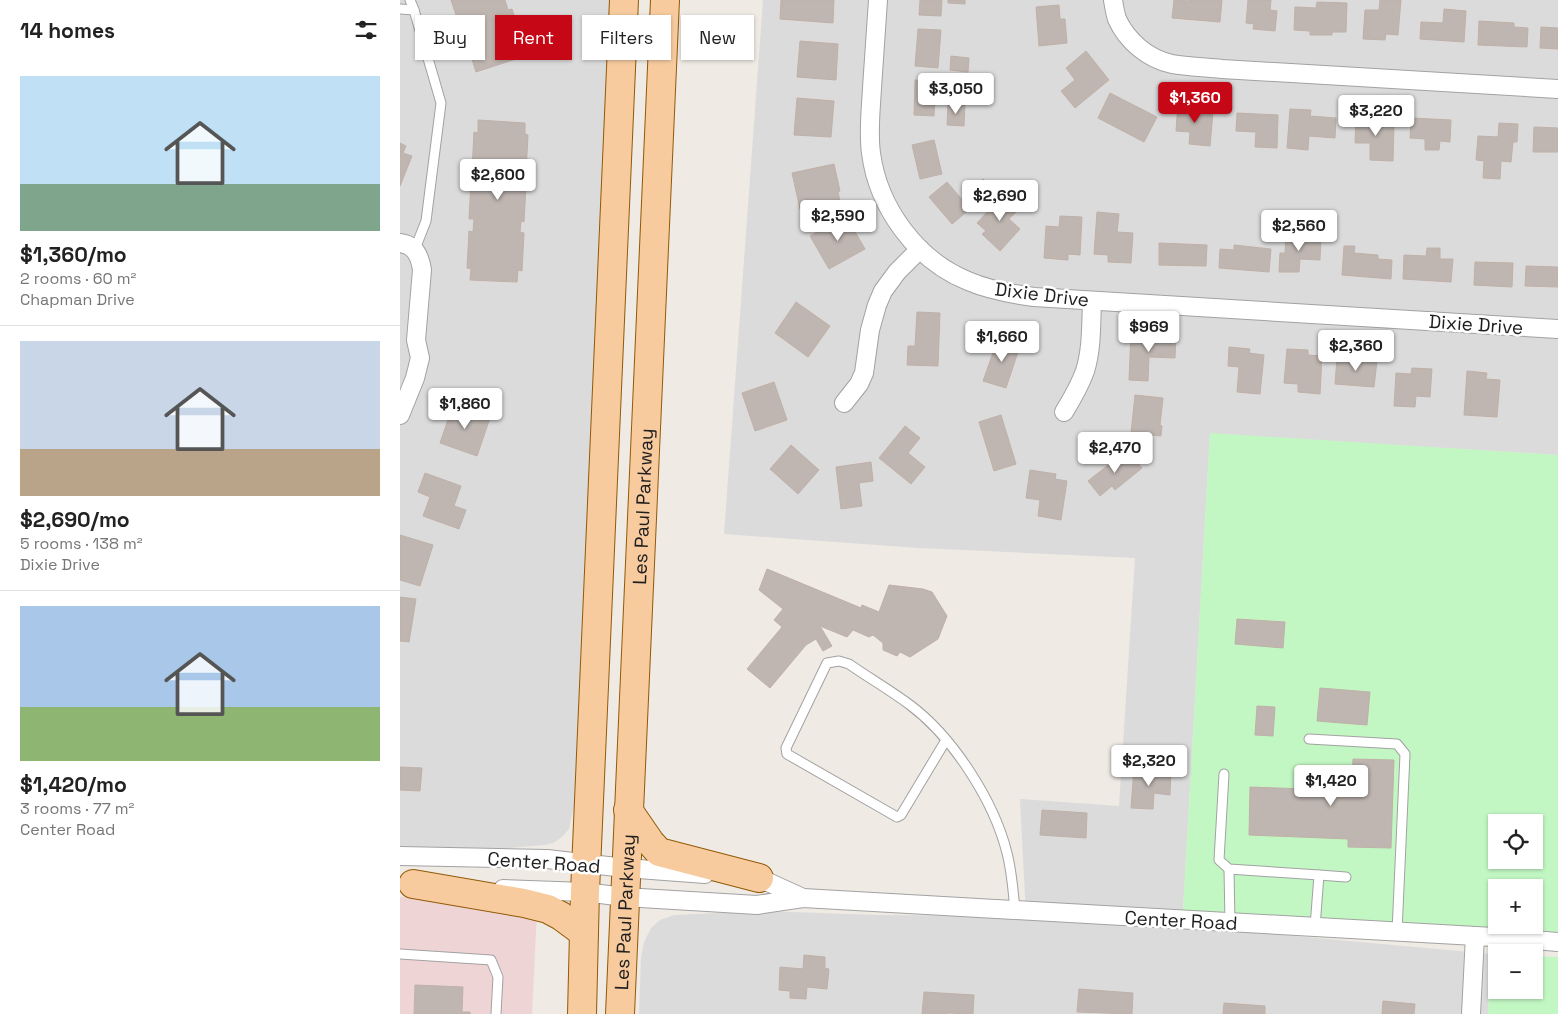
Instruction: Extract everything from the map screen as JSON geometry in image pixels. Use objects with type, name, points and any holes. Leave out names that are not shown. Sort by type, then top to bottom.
[{"type":"main road","name":"Les Paul Parkway","points":[[620,1014],[618,896],[606,866],[612,711],[598,603],[624,0]]},
{"type":"main road","name":"Les Paul Parkway","points":[[582,1014],[585,892],[606,866],[628,810],[665,0]]},
{"type":"main road","points":[[628,810],[650,842],[660,852],[759,878]]},
{"type":"main road","points":[[606,866],[618,896],[608,1014]]},
{"type":"main road","points":[[407,884],[524,903],[548,909],[561,916],[584,934]]},
{"type":"street","name":"Dixie Drive","points":[[878,0],[870,129],[871,153],[877,181],[882,196],[903,230],[920,249],[939,265],[966,281],[1001,293],[1034,297],[1558,329]]},
{"type":"street","points":[[1113,0],[1117,18],[1135,44],[1151,56],[1170,64],[1222,69],[1558,89]]},
{"type":"street","points":[[400,415],[415,378],[420,358],[416,340],[422,270],[420,259],[407,246]]},
{"type":"street","points":[[844,403],[859,384],[864,373],[870,330],[883,291],[897,272],[920,249]]},
{"type":"street","points":[[1064,412],[1081,382],[1086,368],[1089,354],[1092,301]]},
{"type":"street","name":"Center Road","points":[[400,856],[547,859],[606,866],[759,878],[803,898]]},
{"type":"street","name":"Center Road","points":[[407,884],[585,892],[618,896],[757,905],[803,898],[1558,942]]},
{"type":"street","points":[[1471,1014],[1475,936]]},
{"type":"lane","points":[[407,246],[426,221],[441,103],[410,0]]},
{"type":"lane","points":[[400,9],[414,10]]},
{"type":"lane","points":[[946,740],[901,815],[897,817],[787,754],[786,748],[827,663],[839,661],[849,664],[911,705],[942,734],[965,765],[990,806],[1001,832],[1012,877],[1015,910]]},
{"type":"lane","points":[[1309,739],[1397,744],[1405,754],[1397,932]]},
{"type":"lane","points":[[1224,774],[1219,860],[1229,869],[1346,877]]},
{"type":"lane","points":[[1229,869],[1230,922]]},
{"type":"lane","points":[[1315,927],[1319,875]]},
{"type":"lane","points":[[400,954],[491,960],[498,977],[496,1014]]},
{"type":"shaded area","points":[[400,0],[610,0],[609,15],[582,15],[582,60],[608,60],[596,402],[586,537],[574,806],[569,829],[553,843],[545,845],[469,851],[400,852]]},
{"type":"shaded area","points":[[763,0],[1558,0],[1558,455],[1210,434],[1182,928],[1241,931],[1488,954],[1488,1014],[639,1014],[641,958],[644,942],[651,928],[660,920],[674,915],[763,911],[877,915],[1026,916],[1020,799],[1119,806],[1135,558],[918,548],[724,534]]},
{"type":"shaded area","points":[[400,897],[457,900],[537,912],[532,1014],[400,1014]]},
{"type":"green space","points":[[1210,433],[1558,455],[1558,933],[1543,932],[1543,879],[1488,879],[1488,929],[1183,911]]},
{"type":"green space","points":[[1543,956],[1558,957],[1558,1014],[1488,1014],[1489,999],[1543,999]]},
{"type":"building","points":[[451,0],[505,0],[508,10],[512,9],[514,15],[495,15],[495,60],[513,60],[476,72],[472,60],[485,60],[485,15],[456,15]]},
{"type":"building","points":[[781,0],[834,0],[833,23],[780,19]]},
{"type":"building","points":[[920,0],[942,0],[941,16],[919,15]]},
{"type":"building","points":[[948,0],[965,0],[965,4],[948,3]]},
{"type":"building","points":[[1174,0],[1222,0],[1220,22],[1172,18]]},
{"type":"building","points":[[1248,0],[1271,0],[1270,10],[1277,11],[1275,31],[1253,29],[1254,24],[1246,23]]},
{"type":"building","points":[[1380,0],[1401,0],[1398,35],[1386,34],[1385,40],[1363,39],[1365,10],[1379,10]]},
{"type":"building","points":[[1317,2],[1347,3],[1346,32],[1332,32],[1332,35],[1310,35],[1310,31],[1294,30],[1295,7],[1316,8]]},
{"type":"building","points":[[1059,5],[1060,19],[1065,19],[1067,43],[1039,46],[1036,7]]},
{"type":"building","points":[[1444,9],[1466,11],[1464,42],[1420,39],[1421,22],[1443,23]]},
{"type":"building","points":[[1479,21],[1514,23],[1514,27],[1528,28],[1527,47],[1478,45]]},
{"type":"building","points":[[1541,27],[1558,28],[1558,49],[1540,48]]},
{"type":"building","points":[[918,29],[941,30],[938,68],[915,66]]},
{"type":"building","points":[[800,41],[838,44],[836,80],[797,77]]},
{"type":"building","points":[[1086,51],[1109,80],[1075,108],[1061,91],[1075,80],[1066,68]]},
{"type":"building","points":[[951,56],[969,58],[968,72],[950,70]]},
{"type":"building","points":[[915,80],[936,81],[934,116],[914,115]]},
{"type":"building","points":[[1110,93],[1157,117],[1144,142],[1098,118]]},
{"type":"building","points":[[797,98],[834,101],[831,137],[794,135]]},
{"type":"building","points":[[948,103],[965,104],[964,126],[947,125]]},
{"type":"building","points":[[1178,103],[1199,105],[1199,111],[1213,112],[1210,146],[1189,144],[1190,132],[1176,131]]},
{"type":"building","points":[[1290,109],[1311,110],[1310,116],[1336,118],[1335,138],[1309,136],[1308,150],[1287,148]]},
{"type":"building","points":[[1237,113],[1278,115],[1277,148],[1255,147],[1256,132],[1236,131]]},
{"type":"building","points":[[1356,115],[1374,115],[1374,123],[1394,123],[1393,161],[1370,160],[1370,143],[1355,143]]},
{"type":"building","points":[[1411,118],[1451,120],[1450,142],[1440,141],[1439,150],[1425,150],[1425,139],[1410,138]]},
{"type":"building","points":[[478,120],[525,123],[525,134],[528,135],[526,173],[523,173],[523,184],[526,185],[524,222],[521,221],[520,232],[524,233],[522,271],[518,270],[517,282],[470,280],[471,269],[467,268],[469,231],[473,232],[474,219],[469,219],[471,182],[475,183],[476,170],[472,170],[474,132],[478,133]]},
{"type":"building","points":[[1499,123],[1518,124],[1517,142],[1513,142],[1511,162],[1501,161],[1500,179],[1483,178],[1484,161],[1476,160],[1478,136],[1498,137]]},
{"type":"building","points":[[1534,127],[1558,128],[1558,152],[1533,152]]},
{"type":"building","points":[[934,140],[942,174],[920,179],[912,145]]},
{"type":"building","points":[[400,143],[406,146],[403,153],[412,156],[400,186]]},
{"type":"building","points":[[834,164],[840,191],[838,192],[840,201],[800,209],[792,173]]},
{"type":"building","points":[[983,179],[997,191],[984,205],[970,193]]},
{"type":"building","points":[[947,182],[970,209],[952,224],[929,197]]},
{"type":"building","points":[[1005,193],[1021,207],[1009,219],[1020,229],[1000,251],[982,234],[986,231],[977,223]]},
{"type":"building","points":[[1097,212],[1119,214],[1117,232],[1133,233],[1131,263],[1108,262],[1108,255],[1094,254]]},
{"type":"building","points":[[846,216],[865,249],[829,269],[810,236]]},
{"type":"building","points":[[1060,216],[1082,217],[1080,255],[1068,254],[1068,260],[1044,258],[1046,226],[1059,227]]},
{"type":"building","points":[[1286,235],[1321,236],[1320,260],[1300,259],[1299,272],[1279,272],[1280,253],[1285,253]]},
{"type":"building","points":[[1159,243],[1207,245],[1206,266],[1159,265]]},
{"type":"building","points":[[1234,245],[1271,249],[1269,272],[1219,268],[1220,249],[1234,250]]},
{"type":"building","points":[[1344,246],[1355,246],[1354,253],[1378,255],[1378,259],[1392,260],[1391,279],[1342,275]]},
{"type":"building","points":[[1427,248],[1440,248],[1440,259],[1453,259],[1451,282],[1403,279],[1404,255],[1426,256]]},
{"type":"building","points":[[1475,262],[1513,263],[1512,287],[1474,285]]},
{"type":"building","points":[[1526,266],[1558,267],[1558,287],[1525,286]]},
{"type":"building","points":[[796,302],[830,326],[808,357],[775,333]]},
{"type":"building","points":[[917,312],[940,313],[938,366],[907,365],[908,346],[915,346]]},
{"type":"building","points":[[1131,333],[1176,335],[1175,358],[1149,357],[1148,381],[1129,380]]},
{"type":"building","points":[[1004,337],[1021,343],[1006,388],[983,381],[994,350],[999,352]]},
{"type":"building","points":[[1229,347],[1250,349],[1249,353],[1264,355],[1260,394],[1237,392],[1239,367],[1228,366]]},
{"type":"building","points":[[1287,349],[1308,350],[1308,355],[1322,356],[1320,394],[1298,392],[1298,384],[1284,383]]},
{"type":"building","points":[[1337,358],[1377,361],[1374,387],[1335,384]]},
{"type":"building","points":[[1412,368],[1432,369],[1430,397],[1416,396],[1415,407],[1394,406],[1396,373],[1411,374]]},
{"type":"building","points":[[1467,371],[1487,373],[1486,379],[1500,380],[1497,417],[1464,415]]},
{"type":"building","points":[[774,382],[787,420],[755,431],[742,393]]},
{"type":"building","points":[[1135,395],[1163,398],[1160,425],[1162,426],[1161,436],[1131,433]]},
{"type":"building","points":[[453,405],[490,418],[477,456],[440,443]]},
{"type":"building","points":[[1001,415],[1016,464],[994,471],[979,422]]},
{"type":"building","points":[[905,426],[920,438],[908,453],[925,467],[911,484],[879,458]]},
{"type":"building","points":[[791,445],[819,470],[798,494],[770,469]]},
{"type":"building","points":[[1127,450],[1142,468],[1115,490],[1112,486],[1100,496],[1088,481]]},
{"type":"building","points":[[871,462],[873,481],[859,483],[862,506],[841,509],[836,467]]},
{"type":"building","points":[[1030,470],[1056,474],[1055,479],[1067,481],[1061,520],[1038,516],[1040,500],[1026,498]]},
{"type":"building","points":[[425,473],[461,486],[454,506],[466,510],[459,529],[423,516],[430,497],[418,492]]},
{"type":"building","points":[[400,535],[433,545],[420,586],[400,580]]},
{"type":"building","points":[[767,569],[861,608],[862,605],[879,612],[889,585],[923,589],[932,592],[947,616],[938,639],[910,657],[900,652],[897,656],[883,650],[883,643],[873,635],[869,637],[853,630],[847,637],[820,626],[832,646],[823,651],[816,639],[806,645],[770,688],[747,669],[782,627],[774,620],[783,609],[759,590]]},
{"type":"building","points":[[400,597],[416,599],[409,642],[400,641]]},
{"type":"building","points":[[1237,619],[1285,622],[1283,648],[1235,644]]},
{"type":"building","points":[[1320,688],[1370,692],[1367,725],[1317,721]]},
{"type":"building","points":[[1257,706],[1275,707],[1273,736],[1255,735]]},
{"type":"building","points":[[1353,759],[1394,760],[1391,848],[1348,847],[1348,839],[1249,835],[1250,787],[1305,789],[1309,776],[1352,777]]},
{"type":"building","points":[[400,767],[422,768],[420,791],[400,790]]},
{"type":"building","points":[[1134,768],[1171,770],[1170,795],[1154,793],[1153,809],[1131,808]]},
{"type":"building","points":[[1042,810],[1087,813],[1086,838],[1040,835]]},
{"type":"building","points":[[804,955],[825,957],[825,968],[829,969],[827,989],[807,987],[806,999],[790,998],[790,991],[779,990],[780,967],[803,969]]},
{"type":"building","points":[[415,985],[463,987],[462,1012],[470,1012],[470,1014],[414,1014]]},
{"type":"building","points":[[1079,989],[1133,993],[1132,1014],[1077,1012]]},
{"type":"building","points":[[924,992],[974,995],[973,1014],[922,1014]]},
{"type":"building","points":[[1383,1001],[1415,1004],[1414,1014],[1382,1014]]},
{"type":"building","points":[[1224,1003],[1265,1006],[1265,1014],[1223,1014]]}]
